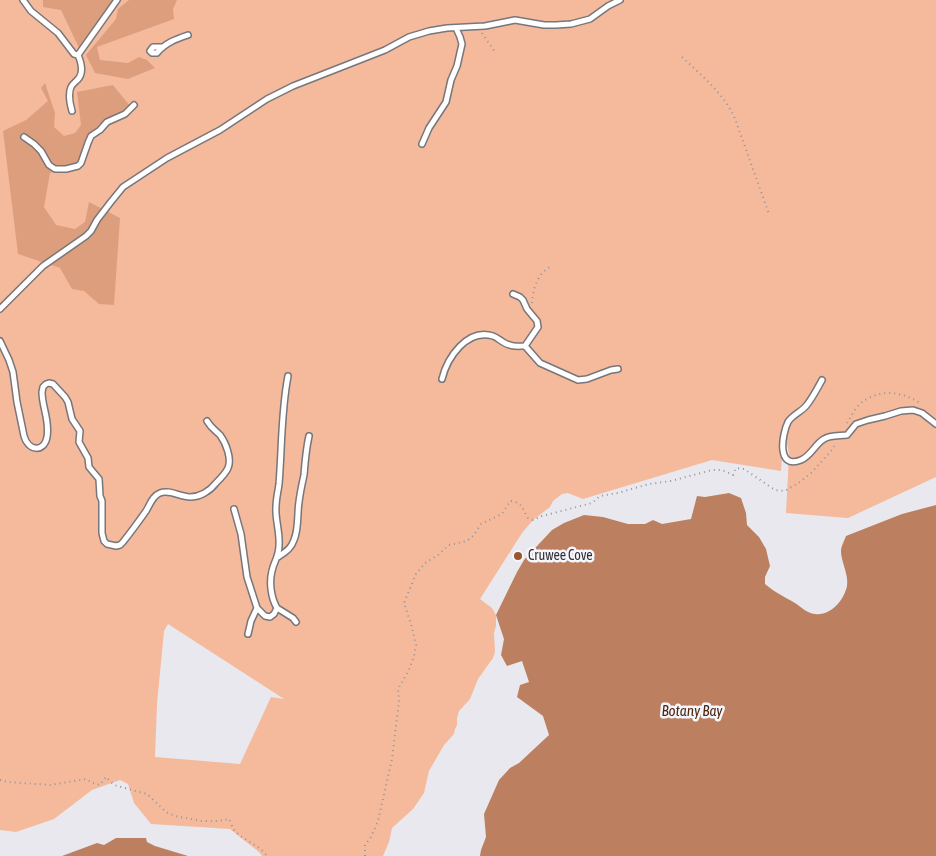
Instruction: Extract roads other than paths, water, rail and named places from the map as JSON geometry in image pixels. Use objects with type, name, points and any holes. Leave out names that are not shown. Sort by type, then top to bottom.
[{"type":"lane","points":[[23,0],[31,11],[58,33],[74,54],[78,55],[81,63],[81,72],[79,79],[71,88],[72,111]]},
{"type":"lane","points":[[78,55],[117,0]]},
{"type":"lane","points":[[0,309],[43,266],[86,236],[123,187],[167,158],[220,130],[267,99],[293,86],[385,50],[409,37],[429,31],[478,27],[516,20],[556,26],[571,24],[590,19],[620,0]]},
{"type":"lane","points":[[422,144],[429,128],[446,102],[451,80],[457,66],[462,44],[456,28]]},
{"type":"lane","points":[[163,47],[174,40],[188,35]]},
{"type":"lane","points":[[24,137],[41,151],[49,165],[55,169],[78,166],[81,163],[90,138],[107,122],[125,114],[134,105]]},
{"type":"lane","points":[[513,294],[523,300],[537,321],[538,327],[525,346]]},
{"type":"lane","points":[[442,379],[447,363],[452,355],[470,339],[486,335],[493,336],[510,346],[525,346],[540,363],[578,380],[618,369]]},
{"type":"lane","points":[[0,341],[13,372],[17,402],[25,441],[28,446],[40,448],[44,445],[47,436],[47,423],[42,397],[43,387],[49,383],[53,384],[68,402],[70,415],[80,431],[79,442],[88,458],[89,467],[99,479],[102,501],[102,534],[107,544],[120,545],[158,493],[168,492],[187,497],[199,495],[212,488],[225,473],[229,463],[227,448],[220,435],[211,428],[207,421]]},
{"type":"lane","points":[[288,376],[276,509],[279,545],[278,557],[272,571],[271,588],[277,608],[296,622]]},
{"type":"lane","points":[[822,380],[807,405],[790,419],[788,423],[783,449],[783,455],[787,460],[801,460],[823,439],[847,435],[856,424],[901,411],[913,410],[922,413],[936,424]]},
{"type":"lane","points":[[278,557],[291,547],[295,539],[298,503],[309,436]]},
{"type":"lane","points":[[234,509],[243,542],[247,577],[257,608],[264,616],[270,617],[277,608]]},
{"type":"lane","points":[[248,634],[257,608]]},
{"type":"water","name":"Botany Bay","points":[[729,493],[741,498],[746,513],[747,525],[759,537],[766,549],[770,566],[765,577],[765,584],[807,611],[815,614],[831,610],[843,597],[847,586],[847,577],[841,551],[846,536],[902,514],[936,505],[936,856],[480,856],[486,837],[484,814],[499,780],[510,768],[519,763],[549,735],[543,716],[517,697],[520,685],[529,682],[522,661],[507,666],[501,655],[504,639],[496,615],[524,560],[552,530],[584,515],[603,517],[628,524],[645,524],[653,520],[662,524],[691,519],[697,496],[705,497]]},
{"type":"water","points":[[116,838],[146,838],[147,842],[155,846],[188,856],[62,856],[97,843],[104,845]]},
{"type":"place","name":"Cruwee Cove","points":[[518,556]]}]
